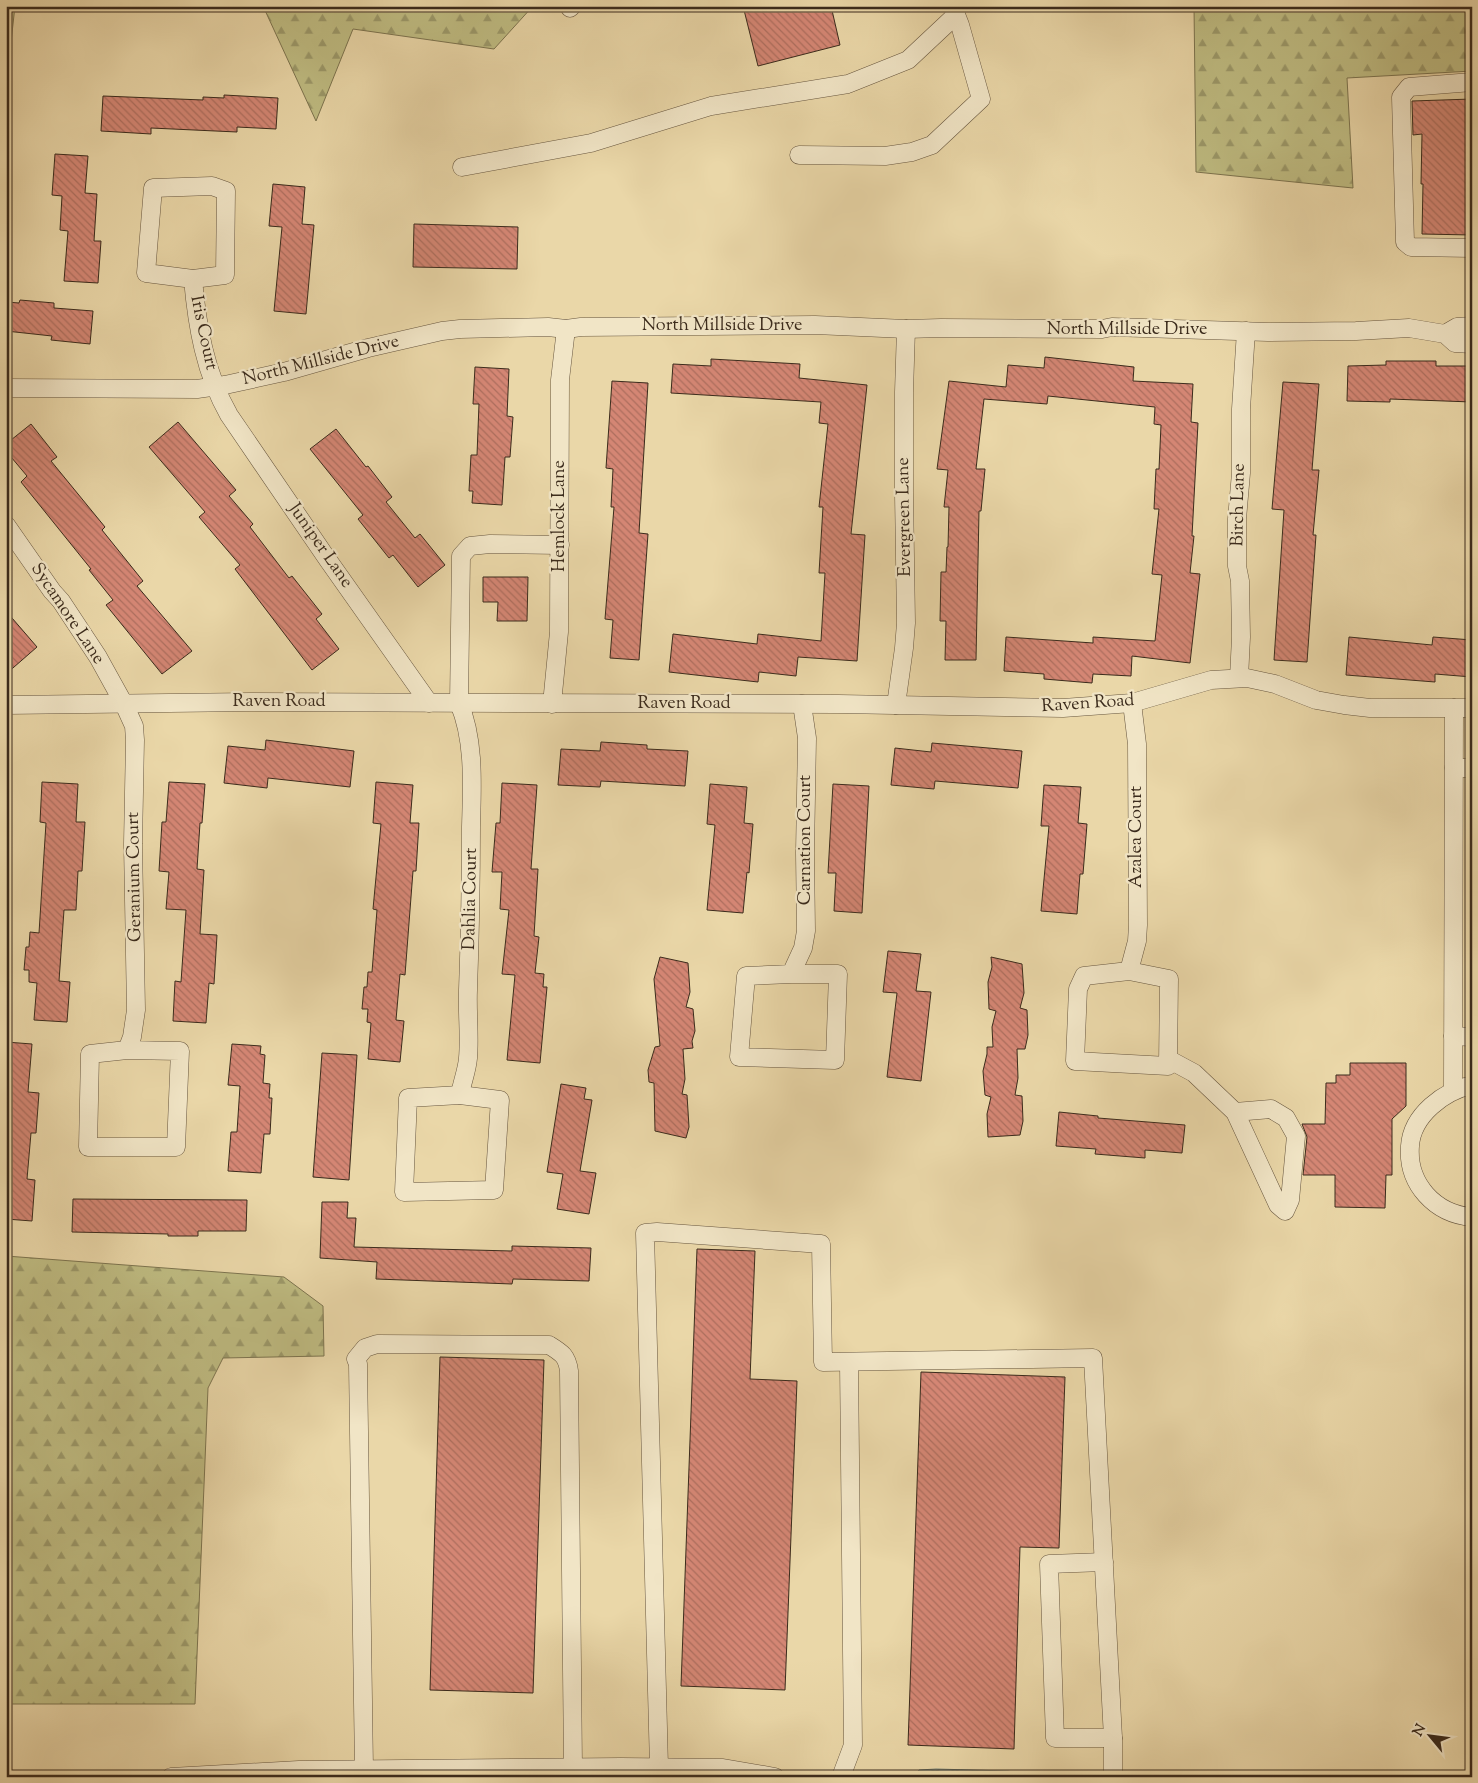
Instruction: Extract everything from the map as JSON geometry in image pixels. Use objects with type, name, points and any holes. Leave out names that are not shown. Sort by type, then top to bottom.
[{"type":"street","points":[[462,167],[592,143],[711,106],[848,84],[908,60],[954,11],[982,99],[932,145],[912,152],[884,156],[799,156]]},
{"type":"street","points":[[1472,82],[1409,86],[1401,97],[1405,242],[1412,247],[1472,248]]},
{"type":"street","points":[[212,186],[226,191],[225,275],[193,279],[146,273],[153,188],[212,186]]},
{"type":"street","name":"Iris Court","points":[[193,279],[199,331],[205,359],[215,386]]},
{"type":"street","name":"North Millside Drive","points":[[6,388],[182,389],[215,386],[284,372],[368,348],[442,331],[521,327],[715,325],[906,329],[1102,329],[1112,327],[1246,331],[1409,328],[1445,334],[1455,343],[1472,344]]},
{"type":"street","name":"North Millside Drive","points":[[1445,334],[1457,327],[1472,326]]},
{"type":"street","name":"Hemlock Lane","points":[[552,704],[559,632],[560,380],[566,328]]},
{"type":"street","name":"Evergreen Lane","points":[[896,705],[906,623],[904,392],[906,329]]},
{"type":"street","name":"Birch Lane","points":[[1239,678],[1242,637],[1240,581],[1237,566],[1239,550],[1237,519],[1241,473],[1241,409],[1246,331]]},
{"type":"street","name":"Juniper Lane","points":[[215,386],[229,415],[245,440],[429,703]]},
{"type":"street","name":"Sycamore Lane","points":[[6,525],[52,591],[62,601],[98,657],[124,704]]},
{"type":"street","name":"Dahlia Court","points":[[460,1095],[461,1086],[467,1072],[469,1046],[472,893],[471,768],[466,719],[459,703],[461,556],[470,546],[490,544],[560,545]]},
{"type":"street","name":"Raven Road","points":[[6,705],[211,702],[802,704],[1063,708],[1132,703],[1212,680],[1239,678],[1268,682],[1316,700],[1344,706],[1370,708],[1463,708]]},
{"type":"street","name":"Azalea Court","points":[[1129,971],[1137,941],[1138,925],[1137,744],[1132,703]]},
{"type":"street","name":"Geranium Court","points":[[124,704],[134,726],[135,740],[133,844],[136,1010],[132,1037],[127,1050]]},
{"type":"street","name":"Carnation Court","points":[[791,974],[803,948],[806,931],[807,738],[802,704]]},
{"type":"street","points":[[1453,1090],[1454,768],[1463,708]]},
{"type":"street","points":[[1454,768],[1472,768]]},
{"type":"street","points":[[1129,971],[1169,978],[1168,1066],[1075,1061],[1078,988],[1084,976],[1129,971]]},
{"type":"street","points":[[791,974],[838,974],[835,1060],[738,1057],[746,976],[791,974]]},
{"type":"street","points":[[1453,1036],[1472,1037]]},
{"type":"street","points":[[127,1050],[180,1052],[176,1148],[88,1147],[90,1054],[127,1050]]},
{"type":"street","points":[[1168,1059],[1194,1073],[1235,1112],[1278,1205],[1285,1211],[1290,1200],[1296,1136],[1286,1118],[1271,1109],[1235,1112]]},
{"type":"street","points":[[1472,1085],[1453,1090],[1445,1095],[1420,1120],[1412,1136],[1410,1146],[1415,1179],[1430,1200],[1452,1213],[1472,1217]]},
{"type":"street","points":[[460,1095],[500,1100],[494,1190],[404,1192],[408,1098],[460,1095]]},
{"type":"street","points":[[659,1767],[645,1233],[657,1232],[821,1244],[823,1362],[1093,1358],[1113,1738],[1113,1777]]},
{"type":"street","points":[[364,1770],[358,1364],[356,1358],[365,1348],[377,1344],[550,1345],[567,1360],[569,1372],[573,1767]]},
{"type":"street","points":[[841,1777],[853,1745],[849,1363]]},
{"type":"street","points":[[1104,1562],[1049,1564],[1055,1738],[1113,1738]]},
{"type":"street","points":[[171,1777],[364,1770],[535,1772],[573,1767],[659,1767],[723,1768],[776,1777]]},
{"type":"green space","points":[[6,6],[15,6],[7,78],[6,78]]},
{"type":"green space","points":[[263,6],[533,6],[494,49],[353,29],[316,121]]},
{"type":"green space","points":[[1194,6],[1472,6],[1472,71],[1347,78],[1353,188],[1196,172]]},
{"type":"green space","points":[[6,1256],[284,1277],[323,1306],[324,1356],[223,1358],[208,1388],[195,1704],[6,1704]]},
{"type":"water","points":[[919,1770],[1008,1771],[1041,1777],[914,1777]]},
{"type":"building","points":[[743,6],[831,6],[840,45],[758,66]]},
{"type":"building","points":[[224,95],[278,98],[276,129],[237,127],[237,132],[151,128],[151,134],[101,131],[103,96],[203,100],[203,97],[224,98]]},
{"type":"building","points":[[1472,99],[1472,235],[1422,234],[1422,134],[1413,135],[1412,101]]},
{"type":"building","points":[[55,154],[88,156],[85,193],[97,194],[94,241],[101,241],[98,283],[64,281],[68,231],[60,230],[62,196],[52,195]]},
{"type":"building","points":[[273,184],[305,187],[302,224],[314,225],[306,314],[274,311],[282,227],[269,226]]},
{"type":"building","points":[[414,224],[518,227],[517,269],[413,267]]},
{"type":"building","points":[[20,300],[54,303],[54,308],[93,311],[90,344],[51,340],[52,336],[6,331],[6,302],[19,303]]},
{"type":"building","points":[[1045,357],[1134,367],[1133,381],[1193,384],[1191,422],[1198,423],[1192,536],[1194,536],[1190,573],[1200,574],[1190,663],[1132,656],[1131,676],[1093,674],[1092,683],[1044,679],[1044,674],[1004,671],[1006,637],[1093,643],[1093,637],[1155,641],[1162,575],[1152,574],[1159,509],[1154,509],[1156,469],[1159,469],[1161,425],[1154,424],[1155,407],[1048,396],[1047,404],[984,399],[976,469],[985,469],[981,511],[979,511],[976,660],[945,660],[946,621],[940,621],[941,572],[946,572],[948,547],[949,507],[944,507],[948,470],[937,469],[949,381],[1006,387],[1008,365],[1044,368]]},
{"type":"building","points":[[711,359],[800,364],[799,378],[867,385],[851,534],[865,535],[857,661],[798,657],[796,676],[759,672],[758,682],[669,672],[673,634],[757,644],[758,634],[821,641],[825,573],[819,573],[823,507],[819,507],[828,424],[819,423],[821,402],[671,393],[673,364],[711,366]]},
{"type":"building","points":[[1386,361],[1436,361],[1436,366],[1472,366],[1472,402],[1390,399],[1390,402],[1347,401],[1348,366],[1386,365]]},
{"type":"building","points":[[475,367],[509,369],[507,416],[513,417],[510,457],[505,457],[502,505],[472,503],[473,491],[469,491],[471,455],[477,455],[479,404],[473,404]]},
{"type":"building","points":[[612,381],[648,383],[639,533],[648,534],[639,660],[610,658],[613,620],[605,619],[614,507],[611,507],[613,469],[606,468]]},
{"type":"building","points":[[1283,382],[1319,384],[1312,470],[1319,470],[1313,535],[1316,535],[1307,662],[1274,660],[1284,510],[1272,509]]},
{"type":"building","points":[[178,422],[236,490],[229,496],[253,524],[250,527],[289,578],[292,576],[322,614],[316,619],[339,649],[312,670],[235,569],[240,565],[199,517],[205,512],[149,447]]},
{"type":"building","points":[[31,424],[57,457],[51,461],[105,527],[102,530],[143,581],[137,586],[192,651],[162,674],[106,605],[113,600],[89,570],[91,569],[21,482],[27,476],[6,451],[6,444]]},
{"type":"building","points":[[336,429],[392,497],[386,502],[415,538],[420,534],[445,565],[418,587],[393,555],[389,558],[358,519],[363,515],[310,449]]},
{"type":"building","points":[[483,577],[528,577],[527,621],[497,621],[498,602],[483,602]]},
{"type":"building","points":[[6,611],[37,647],[6,674]]},
{"type":"building","points":[[1349,637],[1432,645],[1433,637],[1472,640],[1472,677],[1435,674],[1435,682],[1346,675]]},
{"type":"building","points":[[266,740],[354,751],[350,787],[268,778],[267,788],[224,783],[228,746],[265,750]]},
{"type":"building","points":[[601,742],[647,745],[647,749],[688,751],[685,786],[601,781],[600,787],[558,785],[561,749],[600,751]]},
{"type":"building","points":[[932,743],[1022,751],[1018,788],[935,781],[934,789],[891,785],[895,748],[931,752]]},
{"type":"building","points":[[42,782],[78,784],[76,822],[85,822],[82,871],[78,871],[76,910],[64,910],[59,981],[70,982],[67,1022],[34,1020],[37,983],[29,982],[29,970],[24,970],[26,947],[29,947],[30,932],[39,933],[46,823],[40,822]]},
{"type":"building","points":[[169,782],[205,784],[197,869],[204,870],[200,934],[217,935],[214,984],[209,983],[206,1023],[173,1021],[175,981],[181,982],[186,910],[166,909],[169,872],[159,871],[162,822],[166,822]]},
{"type":"building","points":[[376,782],[413,785],[410,823],[419,823],[416,871],[413,871],[405,975],[400,974],[396,1020],[404,1021],[400,1062],[368,1059],[371,1023],[367,1022],[368,1009],[362,1009],[364,987],[367,987],[368,972],[372,972],[377,910],[373,909],[381,824],[373,823]]},
{"type":"building","points":[[502,783],[537,785],[531,869],[538,869],[534,936],[539,937],[535,973],[544,974],[543,987],[547,987],[540,1063],[507,1060],[515,975],[502,974],[509,910],[500,909],[502,872],[492,872],[496,823],[500,823]]},
{"type":"building","points":[[710,784],[747,787],[744,823],[753,824],[743,913],[707,910],[715,825],[707,824]]},
{"type":"building","points":[[833,784],[869,786],[862,913],[834,911],[836,873],[828,873]]},
{"type":"building","points":[[1044,785],[1081,787],[1078,823],[1087,824],[1083,874],[1080,874],[1077,914],[1041,911],[1049,826],[1041,826]]},
{"type":"building","points":[[888,951],[921,954],[916,991],[931,992],[921,1081],[887,1077],[897,993],[883,992]]},
{"type":"building","points":[[660,957],[688,963],[690,992],[686,1007],[693,1009],[695,1031],[692,1041],[693,1048],[683,1049],[685,1079],[682,1094],[687,1095],[689,1127],[686,1138],[655,1131],[654,1083],[649,1082],[648,1070],[655,1047],[660,1046],[654,979]]},
{"type":"building","points":[[991,957],[1022,964],[1024,993],[1020,1008],[1027,1010],[1028,1035],[1025,1049],[1017,1049],[1018,1078],[1015,1095],[1022,1096],[1023,1121],[1020,1135],[988,1137],[987,1114],[991,1097],[985,1095],[983,1071],[987,1047],[993,1047],[992,1027],[996,1011],[989,1009],[988,982],[992,967]]},
{"type":"building","points":[[6,1042],[32,1044],[28,1092],[39,1093],[36,1133],[31,1133],[27,1179],[35,1180],[32,1221],[6,1219]]},
{"type":"building","points":[[232,1044],[261,1046],[260,1054],[265,1055],[263,1083],[270,1084],[269,1098],[272,1098],[270,1134],[264,1134],[261,1173],[228,1171],[231,1132],[237,1132],[240,1086],[228,1085]]},
{"type":"building","points":[[322,1053],[357,1055],[349,1180],[313,1177]]},
{"type":"building","points":[[1350,1063],[1406,1063],[1406,1106],[1392,1119],[1392,1175],[1386,1175],[1385,1208],[1335,1207],[1335,1175],[1303,1175],[1307,1137],[1302,1124],[1325,1124],[1326,1083],[1336,1083],[1336,1075],[1350,1075]]},
{"type":"building","points":[[561,1084],[586,1088],[584,1099],[592,1100],[580,1171],[596,1173],[589,1214],[557,1209],[563,1174],[547,1172]]},
{"type":"building","points":[[1059,1112],[1098,1116],[1098,1118],[1185,1125],[1182,1153],[1145,1150],[1145,1158],[1095,1154],[1096,1149],[1056,1146]]},
{"type":"building","points":[[73,1199],[247,1200],[246,1231],[198,1231],[198,1236],[72,1232]]},
{"type":"building","points":[[322,1202],[348,1202],[347,1218],[356,1218],[354,1247],[512,1251],[512,1246],[591,1248],[589,1281],[513,1279],[512,1284],[376,1279],[377,1262],[320,1258]]},
{"type":"building","points":[[697,1249],[755,1251],[750,1379],[797,1381],[785,1690],[681,1686]]},
{"type":"building","points":[[440,1357],[544,1360],[533,1693],[430,1690]]},
{"type":"building","points":[[921,1372],[1065,1377],[1059,1548],[1020,1547],[1014,1749],[908,1745]]}]
